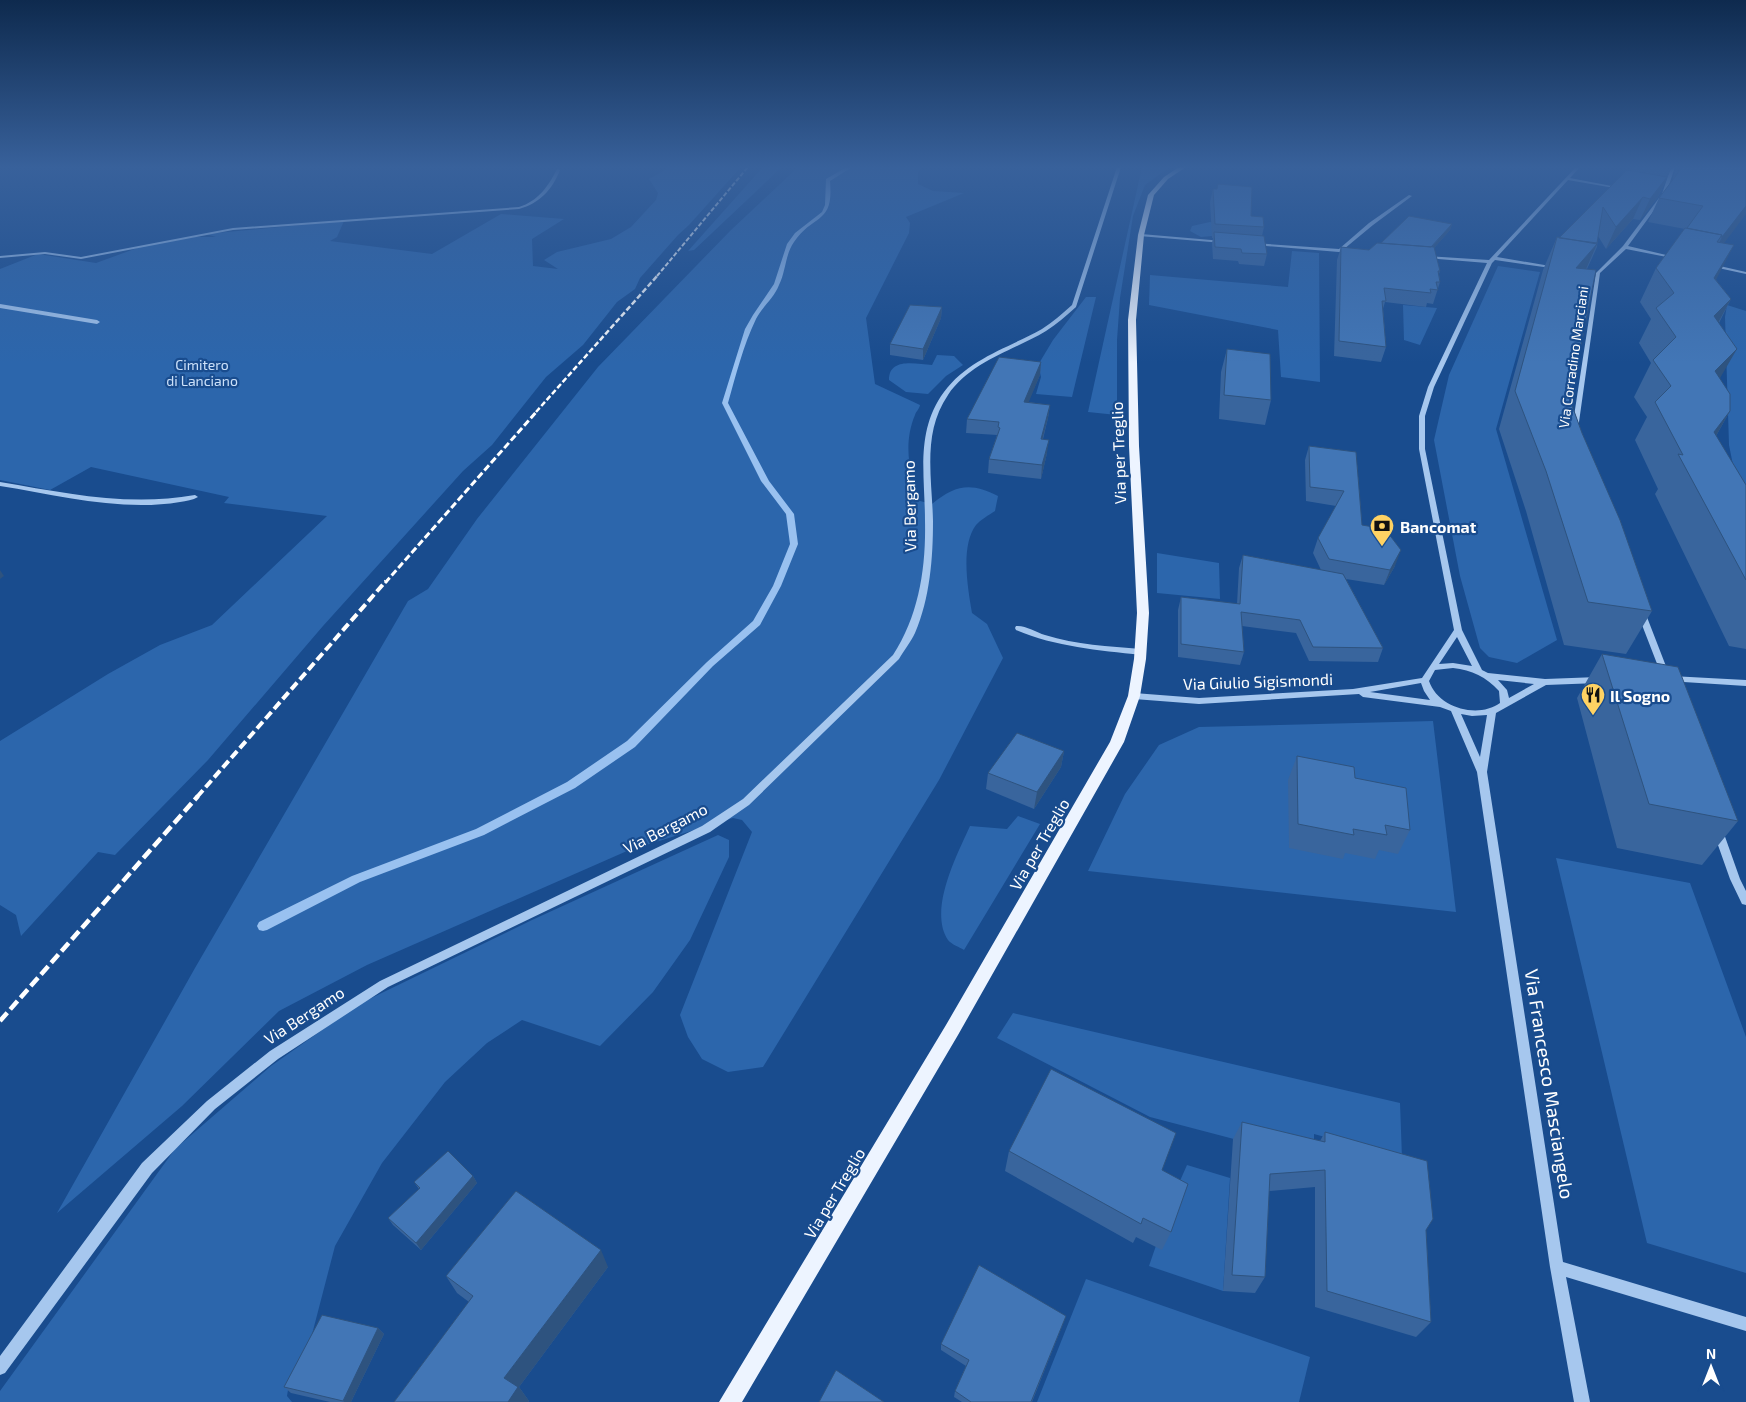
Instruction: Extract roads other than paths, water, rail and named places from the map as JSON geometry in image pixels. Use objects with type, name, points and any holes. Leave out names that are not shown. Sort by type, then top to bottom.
[{"type":"main road","name":"Via per Treglio","points":[[730,1402],[952,1030],[1098,778],[1117,742],[1134,696],[1141,652],[1143,613],[1134,446],[1132,320],[1141,235]]},
{"type":"street","points":[[0,257],[45,253],[81,258],[216,232]]},
{"type":"street","name":"Via Bergamo","points":[[0,1368],[147,1168],[210,1105],[274,1054],[384,984],[706,829],[746,802],[896,657],[910,633],[918,608],[927,562],[929,518],[925,455],[930,422],[947,391],[971,369],[1061,318],[1074,306],[1098,232]]},
{"type":"street","points":[[1339,250],[1361,232]]},
{"type":"street","points":[[1479,672],[1458,630],[1422,448],[1422,416],[1431,387],[1492,260],[1518,232]]},
{"type":"street","name":"Via Corradino Marciani","points":[[1574,436],[1597,275],[1626,247],[1636,232]]},
{"type":"street","points":[[1141,235],[1230,242]]},
{"type":"street","points":[[1247,243],[1356,252]]},
{"type":"street","points":[[1626,247],[1683,259]]},
{"type":"street","points":[[1417,257],[1492,260],[1559,268]]},
{"type":"street","points":[[1702,263],[1746,273]]},
{"type":"street","points":[[1588,273],[1597,275]]},
{"type":"street","points":[[0,306],[97,322]]},
{"type":"street","points":[[0,484],[47,494],[143,502],[163,503],[195,497]]},
{"type":"street","points":[[1638,605],[1662,678],[1672,692]]},
{"type":"street","points":[[1019,628],[1032,635],[1049,640],[1141,652]]},
{"type":"street","points":[[1458,630],[1434,668],[1427,673],[1424,680],[1426,688],[1443,704],[1455,710],[1480,715],[1492,714],[1505,704],[1545,682]]},
{"type":"street","points":[[1434,668],[1455,665],[1488,676],[1545,682],[1610,680]]},
{"type":"street","points":[[1488,676],[1503,690],[1505,704]]},
{"type":"street","points":[[1662,678],[1746,683]]},
{"type":"street","name":"Via Giulio Sigismondi","points":[[1134,696],[1198,701],[1353,692],[1424,680]]},
{"type":"street","name":"Via Giulio Sigismondi","points":[[1353,692],[1443,704]]},
{"type":"street","name":"Via Francesco Masciangelo","points":[[1455,710],[1482,772],[1557,1267],[1582,1402]]},
{"type":"street","name":"Via Francesco Masciangelo","points":[[1482,772],[1492,714]]},
{"type":"street","points":[[1716,824],[1735,879],[1746,901]]},
{"type":"street","points":[[1557,1267],[1746,1324]]},
{"type":"waterway","points":[[263,926],[356,879],[480,832],[571,785],[631,744],[710,664],[757,623],[777,586],[794,544],[790,514],[765,481],[725,403],[748,329],[772,294],[790,244],[799,232]]},
{"type":"railway","points":[[657,276],[693,232]]},
{"type":"railway","points":[[536,412],[658,275]]},
{"type":"railway","points":[[385,583],[537,411]]},
{"type":"railway","points":[[197,797],[386,581]]},
{"type":"railway","points":[[0,1021],[198,796]]},
{"type":"place","name":"Bancomat","points":[[1382,547]]},
{"type":"place","name":"Il Sogno","points":[[1593,716]]},
{"type":"park label","name":"Cimitero di Lanciano","points":[[202,372]]}]
